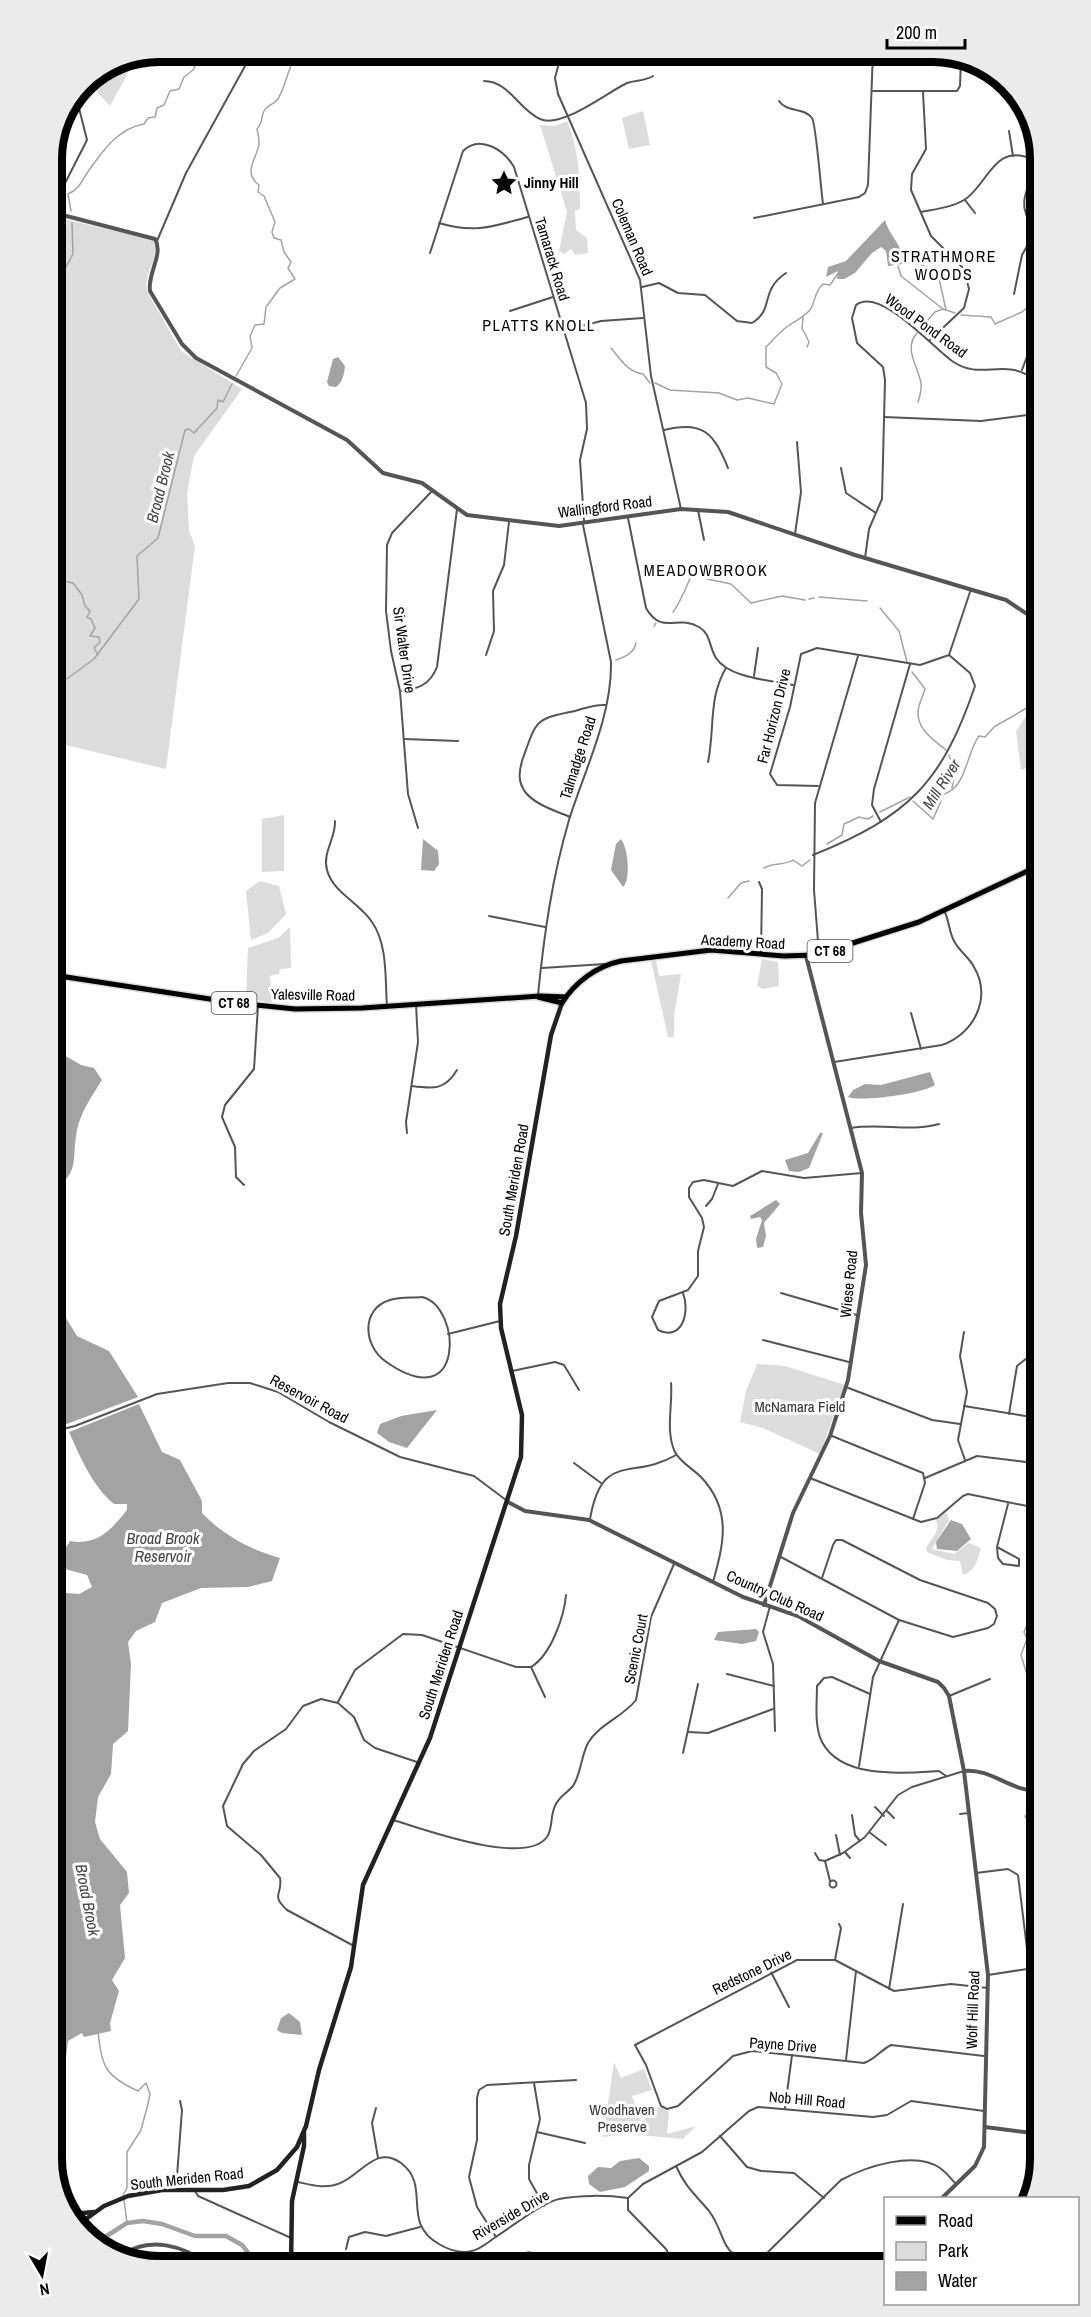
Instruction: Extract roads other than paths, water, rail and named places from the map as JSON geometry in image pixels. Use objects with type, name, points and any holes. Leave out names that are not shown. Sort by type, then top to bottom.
[{"type":"main road","name":"Academy Road","points":[[608,964],[711,950],[806,956],[819,954],[907,926],[1030,870]]},
{"type":"main road","name":"South Meriden Road","points":[[84,2220],[94,2212],[128,2196],[177,2189],[233,2189],[262,2180],[289,2159],[304,2133],[319,2070],[347,1982],[355,1947],[363,1885],[420,1763],[520,1464],[523,1441],[522,1415],[500,1321],[501,1294],[518,1224],[551,1035],[566,997],[588,975],[608,964]]},
{"type":"main road","name":"Yalesville Road","points":[[62,976],[258,1006],[307,1009],[566,997]]},
{"type":"main road","name":"Yalesville Road","points":[[538,997],[562,1003]]},
{"type":"main road","points":[[291,2255],[291,2208],[304,2146],[304,2133]]},
{"type":"main road","points":[[79,2213],[94,2212]]},
{"type":"street","points":[[62,215],[143,234],[157,241],[186,173],[247,62]]},
{"type":"street","name":"Coleman Road","points":[[560,62],[555,82],[567,116],[609,207],[641,287],[652,382],[681,509]]},
{"type":"street","points":[[754,218],[859,196],[868,185],[873,62]]},
{"type":"street","points":[[873,91],[957,91],[960,86],[961,66]]},
{"type":"street","points":[[484,81],[512,94],[539,119],[550,121],[567,116],[627,84],[653,76]]},
{"type":"street","points":[[923,92],[926,149],[910,182],[911,190],[931,236],[964,269],[969,289],[964,308],[930,340]]},
{"type":"street","points":[[779,101],[788,109],[806,113],[812,118],[815,127],[817,170],[823,204]]},
{"type":"street","points":[[62,189],[87,140],[78,105]]},
{"type":"street","points":[[1009,131],[1013,156]]},
{"type":"street","name":"Tamarack Road","points":[[430,253],[460,154],[466,147],[480,143],[499,150],[509,159],[586,403],[587,429],[580,460],[584,524]]},
{"type":"street","points":[[921,212],[965,200],[977,189],[995,163],[1013,156],[1030,159]]},
{"type":"street","points":[[1030,183],[1023,199],[1024,209],[1030,218]]},
{"type":"street","points":[[965,200],[975,213]]},
{"type":"street","points":[[439,223],[464,230],[482,230],[528,217]]},
{"type":"street","name":"Wallingford Road","points":[[157,241],[157,253],[149,280],[150,291],[190,354],[347,440],[384,472],[418,481],[457,509],[471,516],[547,526],[584,524],[681,509],[735,513],[865,558],[1010,602],[1030,616]]},
{"type":"street","points":[[1014,294],[1022,255],[1030,241]]},
{"type":"street","points":[[641,287],[659,284],[678,293],[705,295],[737,321],[752,323],[764,312],[770,287],[786,273]]},
{"type":"street","points":[[510,311],[553,297]]},
{"type":"street","name":"Wood Pond Road","points":[[865,558],[869,529],[882,498],[884,372],[883,367],[857,343],[853,310],[863,301],[874,302],[905,321],[962,367],[976,370],[1022,370]]},
{"type":"street","points":[[563,332],[601,321],[643,318]]},
{"type":"street","points":[[1030,348],[1022,370],[1030,376]]},
{"type":"street","points":[[884,417],[981,421],[1030,415]]},
{"type":"street","points":[[664,430],[690,426],[704,430],[719,447],[728,468]]},
{"type":"street","points":[[795,534],[801,492],[797,442]]},
{"type":"street","points":[[841,468],[846,493],[876,513]]},
{"type":"street","name":"Sir Walter Drive","points":[[418,828],[408,794],[400,691],[391,651],[386,611],[387,545],[392,532],[433,490]]},
{"type":"street","points":[[400,691],[423,686],[433,677],[437,667],[457,509]]},
{"type":"street","points":[[698,510],[704,540]]},
{"type":"street","points":[[628,518],[646,608],[653,619],[666,624],[682,622],[698,626],[709,638],[715,657],[726,668],[794,685]]},
{"type":"street","points":[[486,654],[494,631],[493,591],[504,565],[509,522]]},
{"type":"street","name":"Talmadge Road","points":[[538,997],[553,877],[606,705],[611,678],[611,662],[584,524]]},
{"type":"street","points":[[813,855],[881,822],[907,803],[928,783],[951,747],[975,686],[970,673],[949,655],[957,638],[971,589]]},
{"type":"street","points":[[754,676],[758,648]]},
{"type":"street","name":"Far Horizon Drive","points":[[818,786],[777,785],[770,774],[790,707],[799,662],[806,651],[817,648],[911,664],[928,664],[949,655]]},
{"type":"street","points":[[819,954],[813,855],[814,803],[858,656]]},
{"type":"street","points":[[881,822],[872,805],[873,792],[911,664]]},
{"type":"street","points":[[708,762],[713,741],[714,690],[726,668]]},
{"type":"street","points":[[570,817],[526,793],[519,778],[519,770],[537,724],[545,718],[559,712],[578,710],[596,704],[606,705]]},
{"type":"street","points":[[404,739],[458,741]]},
{"type":"street","points":[[335,821],[326,854],[326,868],[330,878],[372,920],[380,935],[387,1007]]},
{"type":"street","points":[[759,882],[762,889],[762,954]]},
{"type":"street","points":[[833,1063],[949,1043],[962,1035],[974,1020],[981,1003],[979,976],[971,962],[954,943],[944,910]]},
{"type":"street","points":[[489,916],[546,927]]},
{"type":"street","name":"Wiese Road","points":[[764,1605],[793,1513],[830,1436],[846,1387],[852,1363],[857,1315],[866,1265],[861,1213],[862,1173],[806,956]]},
{"type":"street","name":"Academy Road","points":[[541,969],[594,963],[608,964]]},
{"type":"street","points":[[408,1133],[406,1122],[418,1042],[416,1005]]},
{"type":"street","points":[[244,1185],[236,1177],[235,1147],[222,1117],[225,1105],[254,1069],[258,1006]]},
{"type":"street","points":[[911,1013],[916,1023],[921,1049]]},
{"type":"street","points":[[412,1086],[433,1089],[443,1087],[457,1070]]},
{"type":"street","points":[[850,1128],[878,1124],[928,1127],[939,1124]]},
{"type":"street","points":[[683,1293],[688,1309],[685,1320],[673,1331],[666,1333],[658,1330],[652,1317],[659,1300],[683,1293],[692,1286],[698,1275],[698,1251],[704,1227],[702,1218],[688,1197],[689,1188],[700,1179],[733,1186],[762,1171],[804,1178],[862,1173]]},
{"type":"street","points":[[705,1206],[712,1199],[718,1184]]},
{"type":"street","points":[[781,1293],[857,1315]]},
{"type":"street","points":[[422,1297],[435,1302],[441,1308],[448,1334],[450,1352],[448,1364],[441,1373],[428,1378],[404,1373],[377,1355],[369,1343],[368,1329],[372,1314],[390,1300],[422,1297]]},
{"type":"street","points":[[448,1334],[500,1321]]},
{"type":"street","points":[[964,1332],[960,1356],[966,1382],[958,1440],[965,1460]]},
{"type":"street","points":[[763,1340],[852,1363]]},
{"type":"street","points":[[1009,1414],[1017,1366],[1027,1358],[1030,1359]]},
{"type":"street","points":[[512,1371],[555,1362],[564,1365],[579,1390]]},
{"type":"street","name":"Reservoir Road","points":[[62,1429],[157,1394],[221,1384],[250,1383],[278,1392],[329,1422],[400,1457],[474,1476],[508,1502]]},
{"type":"street","points":[[671,1383],[670,1434],[676,1455],[701,1477],[720,1508],[724,1541],[713,1582]]},
{"type":"street","points":[[846,1387],[932,1420],[961,1424]]},
{"type":"street","points":[[964,1406],[1030,1417]]},
{"type":"street","points":[[830,1436],[914,1468],[925,1478]]},
{"type":"street","points":[[590,1520],[595,1495],[601,1483],[614,1473],[631,1467],[651,1466],[676,1455]]},
{"type":"street","points":[[913,1519],[925,1478],[977,1456],[1030,1464]]},
{"type":"street","points":[[574,1463],[601,1483]]},
{"type":"street","points":[[810,1478],[913,1519],[928,1522],[968,1494],[1030,1507]]},
{"type":"street","name":"Country Club Road","points":[[508,1502],[525,1511],[590,1520],[674,1564],[764,1605],[798,1616],[879,1661],[938,1683],[950,1696]]},
{"type":"street","points":[[997,1547],[1019,1559],[1019,1566],[1003,1564],[998,1558],[997,1547],[1008,1503]]},
{"type":"street","points":[[779,1556],[899,1620],[953,1638],[988,1628],[994,1624],[997,1616],[995,1609],[988,1603],[920,1580],[842,1539],[836,1540],[833,1545],[822,1578]]},
{"type":"street","name":"Scenic Court","points":[[393,1820],[483,1846],[529,1847],[540,1844],[551,1830],[554,1807],[558,1799],[575,1783],[588,1743],[596,1733],[636,1700],[651,1617],[674,1564]]},
{"type":"street","points":[[338,1702],[355,1670],[403,1634],[415,1633],[516,1667],[531,1667],[546,1653],[565,1605],[566,1595]]},
{"type":"street","points":[[770,1606],[763,1632],[773,1664],[775,1731]]},
{"type":"street","points":[[859,1767],[873,1677],[899,1620]]},
{"type":"street","points":[[531,1667],[545,1697]]},
{"type":"street","points":[[728,1674],[774,1686]]},
{"type":"street","points":[[870,1694],[832,1677],[824,1678],[817,1686],[817,1717],[822,1741],[837,1759],[859,1767],[896,1774],[939,1771],[946,1776]]},
{"type":"street","points":[[964,1771],[950,1696],[990,1679]]},
{"type":"street","points":[[683,1753],[698,1684]]},
{"type":"street","points":[[355,1947],[287,1910],[279,1902],[277,1897],[280,1878],[261,1855],[227,1827],[223,1816],[226,1796],[243,1764],[254,1751],[286,1729],[303,1706],[321,1699],[338,1702],[354,1717],[364,1740],[375,1748],[420,1763]]},
{"type":"street","points":[[688,1732],[708,1733],[774,1709]]},
{"type":"street","points":[[815,1853],[819,1860],[825,1861],[840,1855],[869,1832],[884,1816],[898,1795],[912,1786],[946,1776],[964,1771],[987,1774],[1022,1790],[1030,1790]]},
{"type":"street","name":"Wolf Hill Road","points":[[944,2197],[981,2156],[984,2127],[984,2056],[988,1975],[964,1771]]},
{"type":"street","points":[[875,1807],[884,1816]]},
{"type":"street","points":[[887,1811],[894,1818]]},
{"type":"street","points":[[960,1814],[969,1813]]},
{"type":"street","points":[[852,1815],[855,1835],[860,1841]]},
{"type":"street","points":[[869,1832],[886,1845]]},
{"type":"street","points":[[836,1835],[840,1855]]},
{"type":"street","points":[[845,1852],[850,1858]]},
{"type":"street","points":[[825,1861],[830,1881]]},
{"type":"street","points":[[975,1873],[1008,1869],[1018,1875],[1028,1958],[1027,1969]]},
{"type":"street","points":[[889,1989],[903,1904]]},
{"type":"street","points":[[835,1960],[842,1928],[839,1924]]},
{"type":"street","name":"Redstone Drive","points":[[635,2045],[797,1960],[835,1960],[889,1989],[902,1992],[951,1984],[988,1988]]},
{"type":"street","points":[[988,1975],[1027,1969],[1030,1971]]},
{"type":"street","points":[[846,2061],[856,1971]]},
{"type":"street","points":[[771,1972],[789,2007]]},
{"type":"street","name":"Payne Drive","points":[[635,2045],[646,2065],[662,2106],[667,2109],[678,2106],[733,2056],[752,2050],[846,2061],[871,2061],[881,2050],[891,2044],[984,2056]]},
{"type":"street","points":[[785,2108],[792,2055]]},
{"type":"street","points":[[496,2237],[477,2207],[469,2177],[477,2140],[479,2090],[487,2085],[576,2080]]},
{"type":"street","points":[[534,2083],[539,2111],[537,2132],[529,2165],[529,2179],[544,2206]]},
{"type":"street","points":[[177,2189],[182,2110],[180,2101]]},
{"type":"street","name":"Nob Hill Road","points":[[627,2198],[643,2184],[702,2152],[749,2111],[759,2106],[873,2117],[887,2115],[911,2101],[984,2111]]},
{"type":"street","points":[[376,2108],[372,2123],[378,2158]]},
{"type":"street","points":[[984,2127],[1030,2132]]},
{"type":"street","points":[[537,2132],[585,2143]]},
{"type":"street","points":[[720,2136],[747,2167],[761,2171],[794,2174],[824,2198]]},
{"type":"street","points":[[296,2182],[326,2187],[336,2185],[345,2181],[366,2163],[378,2158],[389,2158],[401,2163],[412,2175],[416,2186],[420,2227],[386,2236],[357,2233],[349,2237],[346,2249]]},
{"type":"street","points":[[758,2256],[767,2253],[841,2180],[855,2173],[904,2161],[923,2160],[940,2168],[956,2184]]},
{"type":"street","points":[[676,2166],[688,2191],[712,2216],[722,2241],[740,2256]]},
{"type":"street","points":[[195,2190],[198,2196],[292,2238]]},
{"type":"street","points":[[627,2198],[628,2210],[666,2249],[669,2256]]},
{"type":"street","name":"Riverside Drive","points":[[420,2227],[427,2238],[447,2249],[466,2252],[481,2247],[558,2199],[627,2198]]},
{"type":"street","points":[[129,2251],[178,2246],[192,2255]]},
{"type":"water","points":[[885,220],[902,252],[903,264],[888,266],[886,251],[881,247],[872,253],[855,273],[844,279],[837,279],[838,271],[826,277],[828,267],[846,261]]},
{"type":"water","points":[[338,357],[345,366],[343,378],[336,387],[329,386],[327,382],[333,359]]},
{"type":"water","points":[[423,839],[438,851],[439,864],[434,871],[421,870]]},
{"type":"water","points":[[621,839],[628,864],[627,878],[623,887],[611,870],[616,844]]},
{"type":"water","points":[[62,1054],[81,1065],[94,1068],[102,1080],[81,1116],[75,1141],[72,1170],[62,1184]]},
{"type":"water","points":[[930,1072],[935,1085],[928,1088],[878,1098],[848,1097],[853,1090],[865,1084],[881,1085]]},
{"type":"water","points":[[820,1133],[823,1133],[809,1168],[799,1172],[789,1171],[785,1160],[808,1153]]},
{"type":"water","points":[[776,1200],[780,1204],[764,1223],[766,1236],[763,1247],[757,1248],[756,1239],[762,1220],[760,1217],[751,1219],[750,1216]]},
{"type":"water","points":[[62,1311],[77,1336],[109,1351],[138,1397],[62,1426]]},
{"type":"water","name":"Broad Brook Reservoir","points":[[139,1404],[162,1452],[180,1460],[202,1501],[202,1513],[238,1541],[280,1558],[272,1581],[248,1587],[201,1588],[162,1603],[155,1622],[136,1631],[128,1642],[131,1664],[128,1731],[113,1744],[111,1774],[98,1797],[95,1822],[100,1839],[127,1872],[129,1893],[120,1905],[125,1958],[112,1980],[119,1991],[110,2023],[111,2031],[84,2037],[82,2033],[68,2041],[63,2081],[62,1593],[79,1594],[92,1587],[87,1575],[65,1569],[62,1554],[70,1541],[88,1541],[103,1535],[127,1510],[127,1504],[114,1504],[100,1489],[88,1471],[69,1432]]},
{"type":"water","points":[[437,1410],[407,1448],[389,1442],[377,1433],[380,1424],[401,1416]]},
{"type":"water","points":[[951,1520],[962,1524],[971,1539],[957,1551],[937,1549],[936,1542]]},
{"type":"water","points":[[756,1629],[759,1632],[756,1641],[742,1644],[714,1640],[718,1632]]},
{"type":"water","points":[[289,2013],[300,2022],[302,2035],[282,2033],[277,2030],[281,2018]]},
{"type":"water","points":[[639,2158],[649,2166],[649,2171],[625,2187],[600,2192],[589,2184],[588,2176],[598,2167],[611,2168],[620,2161]]},
{"type":"waterway","points":[[71,211],[68,194],[78,187],[106,148],[126,130],[144,124],[148,118],[155,117],[157,108],[164,105],[170,91],[179,89],[184,77],[193,70],[197,62]]},
{"type":"waterway","name":"Broad Brook","points":[[236,376],[252,348],[250,336],[255,325],[264,324],[266,307],[280,288],[295,279],[288,268],[291,262],[284,252],[281,240],[274,238],[272,232],[275,222],[264,196],[258,192],[259,185],[254,180],[251,170],[259,144],[257,129],[264,111],[278,99],[293,62]]},
{"type":"waterway","points":[[62,266],[66,267],[73,254],[72,223]]},
{"type":"waterway","points":[[905,263],[920,264],[938,274],[946,310]]},
{"type":"waterway","points":[[898,266],[901,276],[943,309],[955,313]]},
{"type":"waterway","points":[[655,383],[670,390],[719,393],[737,400],[748,398],[774,404],[782,384],[776,373],[766,367],[766,347],[783,330],[810,310],[820,287],[823,284],[830,285],[839,272]]},
{"type":"waterway","points":[[961,315],[991,317],[995,324],[1022,312],[1030,305]]},
{"type":"waterway","points":[[920,329],[935,312],[943,309]]},
{"type":"waterway","points":[[803,317],[802,328],[809,342],[807,347]]},
{"type":"waterway","points":[[917,333],[913,339],[911,351],[921,383],[918,402]]},
{"type":"waterway","points":[[611,348],[625,364],[633,371],[643,374],[650,383]]},
{"type":"waterway","name":"Broad Brook","points":[[62,682],[94,659],[139,599],[137,556],[158,538],[185,430],[189,429],[194,433],[217,408],[218,400],[223,402],[232,384]]},
{"type":"waterway","points":[[673,612],[694,568],[700,567],[707,579],[731,584],[751,603],[782,596],[805,600]]},
{"type":"waterway","points":[[62,578],[63,581],[73,583],[90,611],[87,617],[91,619],[95,628],[90,636],[99,637],[100,642],[94,648],[98,655]]},
{"type":"waterway","points":[[819,597],[867,601]]},
{"type":"waterway","points":[[809,599],[814,598]]},
{"type":"waterway","points":[[880,608],[899,631],[907,662]]},
{"type":"waterway","points":[[616,660],[631,652],[636,643]]},
{"type":"waterway","points":[[912,672],[925,689],[918,709],[920,724],[946,750]]},
{"type":"waterway","name":"Mill River","points":[[913,801],[933,819],[944,794],[952,790],[962,777],[979,736],[985,737],[994,727],[1030,704]]},
{"type":"waterway","points":[[949,755],[955,773],[952,788]]},
{"type":"waterway","name":"Mill River","points":[[880,812],[910,797]]},
{"type":"waterway","name":"Mill River","points":[[827,844],[842,835],[844,824],[859,817],[868,819],[873,816]]},
{"type":"waterway","name":"Mill River","points":[[764,868],[793,860],[802,866],[810,860]]},
{"type":"waterway","name":"Mill River","points":[[728,898],[741,883],[749,881]]},
{"type":"waterway","points":[[1030,1602],[1029,1620],[1024,1632],[1027,1639],[1021,1655],[1030,1684]]},
{"type":"waterway","points":[[1030,1812],[1025,1816],[1030,1826]]},
{"type":"waterway","name":"Broad Brook","points":[[98,2032],[101,2054],[112,2075],[138,2091],[146,2083],[150,2094],[141,2130],[127,2152],[127,2188],[123,2195]]},
{"type":"waterway","name":"Broad Brook","points":[[124,2200],[127,2223]]},
{"type":"waterway","points":[[103,2238],[127,2223],[143,2221],[162,2224],[195,2236],[226,2236],[242,2245],[250,2255]]},
{"type":"waterway","points":[[522,2255],[529,2253],[535,2255]]},
{"type":"place","name":"Jinny Hill","points":[[504,183]]},
{"type":"district","name":"STRATHMORE WOODS","points":[[944,265]]},
{"type":"district","name":"PLATTS KNOLL","points":[[539,325]]},
{"type":"district","name":"MEADOWBROOK","points":[[706,570]]},
{"type":"park label","name":"McNamara Field","points":[[800,1407]]},
{"type":"park label","name":"Woodhaven Preserve","points":[[622,2118]]}]
